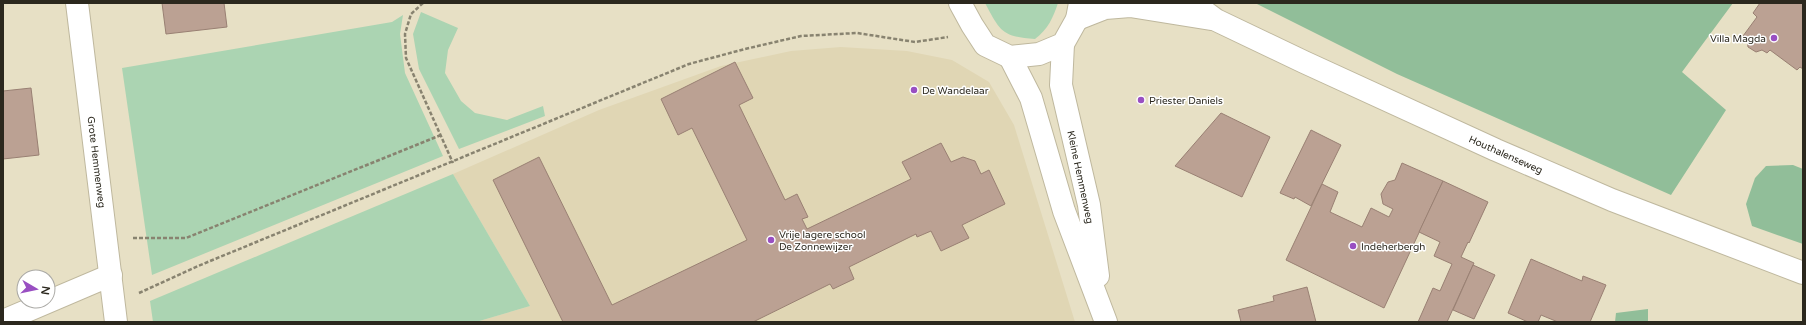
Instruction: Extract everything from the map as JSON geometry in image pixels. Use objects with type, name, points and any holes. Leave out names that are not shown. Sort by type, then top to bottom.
[{"type":"street","name":"Grote Hemmenweg","points":[[77,3],[115,313]]},
{"type":"street","points":[[960,3],[972,25],[986,45],[1010,58],[1040,54],[1063,44],[1079,11]]},
{"type":"street","name":"Houthalenseweg","points":[[1193,3],[1216,20],[1496,150],[1612,200],[1803,273]]},
{"type":"street","name":"Houthalenseweg","points":[[1079,11],[1130,6],[1216,20]]},
{"type":"street","name":"Kleine Hemmenweg","points":[[1063,44],[1061,85],[1089,205],[1105,316]]},
{"type":"street","name":"Kleine Hemmenweg","points":[[1010,58],[1031,98],[1064,211],[1105,316]]},
{"type":"street","points":[[3,321],[111,275]]},
{"type":"path","points":[[422,3],[411,14],[405,34],[406,58],[453,163]]},
{"type":"path","points":[[115,313],[198,266],[453,163],[689,64],[801,36],[857,34],[915,42],[945,39],[972,25]]},
{"type":"path","points":[[106,241],[139,237],[186,238],[441,135]]},
{"type":"shaded area","name":"Vrije lagere school De Zonnewijzer","points":[[841,47],[907,51],[952,60],[989,82],[1014,125],[1075,322],[476,322],[530,306],[453,174],[599,110],[721,66],[791,51]]},
{"type":"green space","points":[[985,3],[1058,3],[1050,23],[1035,39],[1015,36],[1003,31],[994,20]]},
{"type":"green space","points":[[1255,3],[1733,3],[1682,72],[1726,110],[1671,195],[1397,74]]},
{"type":"green space","points":[[421,12],[458,28],[448,50],[445,73],[461,101],[475,113],[507,120],[543,106],[545,116],[459,149],[419,69],[413,34]]},
{"type":"green space","points":[[403,15],[400,34],[405,73],[443,156],[152,275],[122,68],[392,22]]},
{"type":"green space","points":[[1793,165],[1803,169],[1803,244],[1752,226],[1746,204],[1755,178],[1766,166]]},
{"type":"green space","points":[[453,174],[530,306],[476,322],[153,322],[150,301]]},
{"type":"green space","points":[[1648,309],[1648,322],[1615,322],[1616,313]]},
{"type":"building","points":[[162,3],[224,3],[227,27],[166,34]]},
{"type":"building","name":"Villa Magda","points":[[1760,3],[1803,3],[1803,69],[1800,67],[1797,70],[1770,50],[1767,53],[1762,50],[1756,52],[1748,47],[1747,39],[1743,36],[1757,17],[1753,13]]},
{"type":"building","points":[[735,62],[753,98],[739,105],[785,200],[797,194],[808,217],[802,219],[807,229],[911,179],[902,162],[941,143],[951,162],[963,157],[975,161],[981,174],[989,170],[1005,204],[962,225],[969,238],[941,251],[931,231],[917,237],[916,234],[849,267],[854,279],[833,289],[830,284],[753,322],[563,322],[493,180],[539,157],[612,305],[747,240],[692,128],[678,135],[661,99]]},
{"type":"building","points":[[31,88],[39,155],[3,159],[3,91]]},
{"type":"building","points":[[1221,113],[1270,137],[1242,197],[1175,166]]},
{"type":"building","points":[[1311,130],[1341,145],[1311,206],[1295,197],[1294,199],[1280,193]]},
{"type":"building","name":"Indeherbergh","points":[[1402,163],[1443,181],[1384,308],[1286,260],[1322,184],[1338,192],[1330,212],[1362,227],[1371,208],[1389,217],[1393,209],[1383,204],[1381,194],[1388,182],[1395,180]]},
{"type":"building","points":[[1443,181],[1488,202],[1461,257],[1474,263],[1447,322],[1418,322],[1433,288],[1440,291],[1452,264],[1434,256],[1440,242],[1419,232]]},
{"type":"building","points":[[1531,259],[1582,281],[1583,276],[1606,285],[1590,322],[1558,322],[1541,315],[1538,322],[1528,322],[1508,313]]},
{"type":"building","points":[[1473,265],[1495,275],[1474,319],[1453,310]]},
{"type":"building","points":[[1307,287],[1316,322],[1241,322],[1238,310],[1274,301],[1273,296]]},
{"type":"place","name":"Villa Magda","points":[[1774,38]]},
{"type":"place","name":"De Wandelaar","points":[[914,90]]},
{"type":"place","name":"Priester Daniels","points":[[1141,100]]},
{"type":"place","name":"Vrije lagere school De Zonnewijzer","points":[[771,240]]},
{"type":"place","name":"Indeherbergh","points":[[1353,246]]}]
